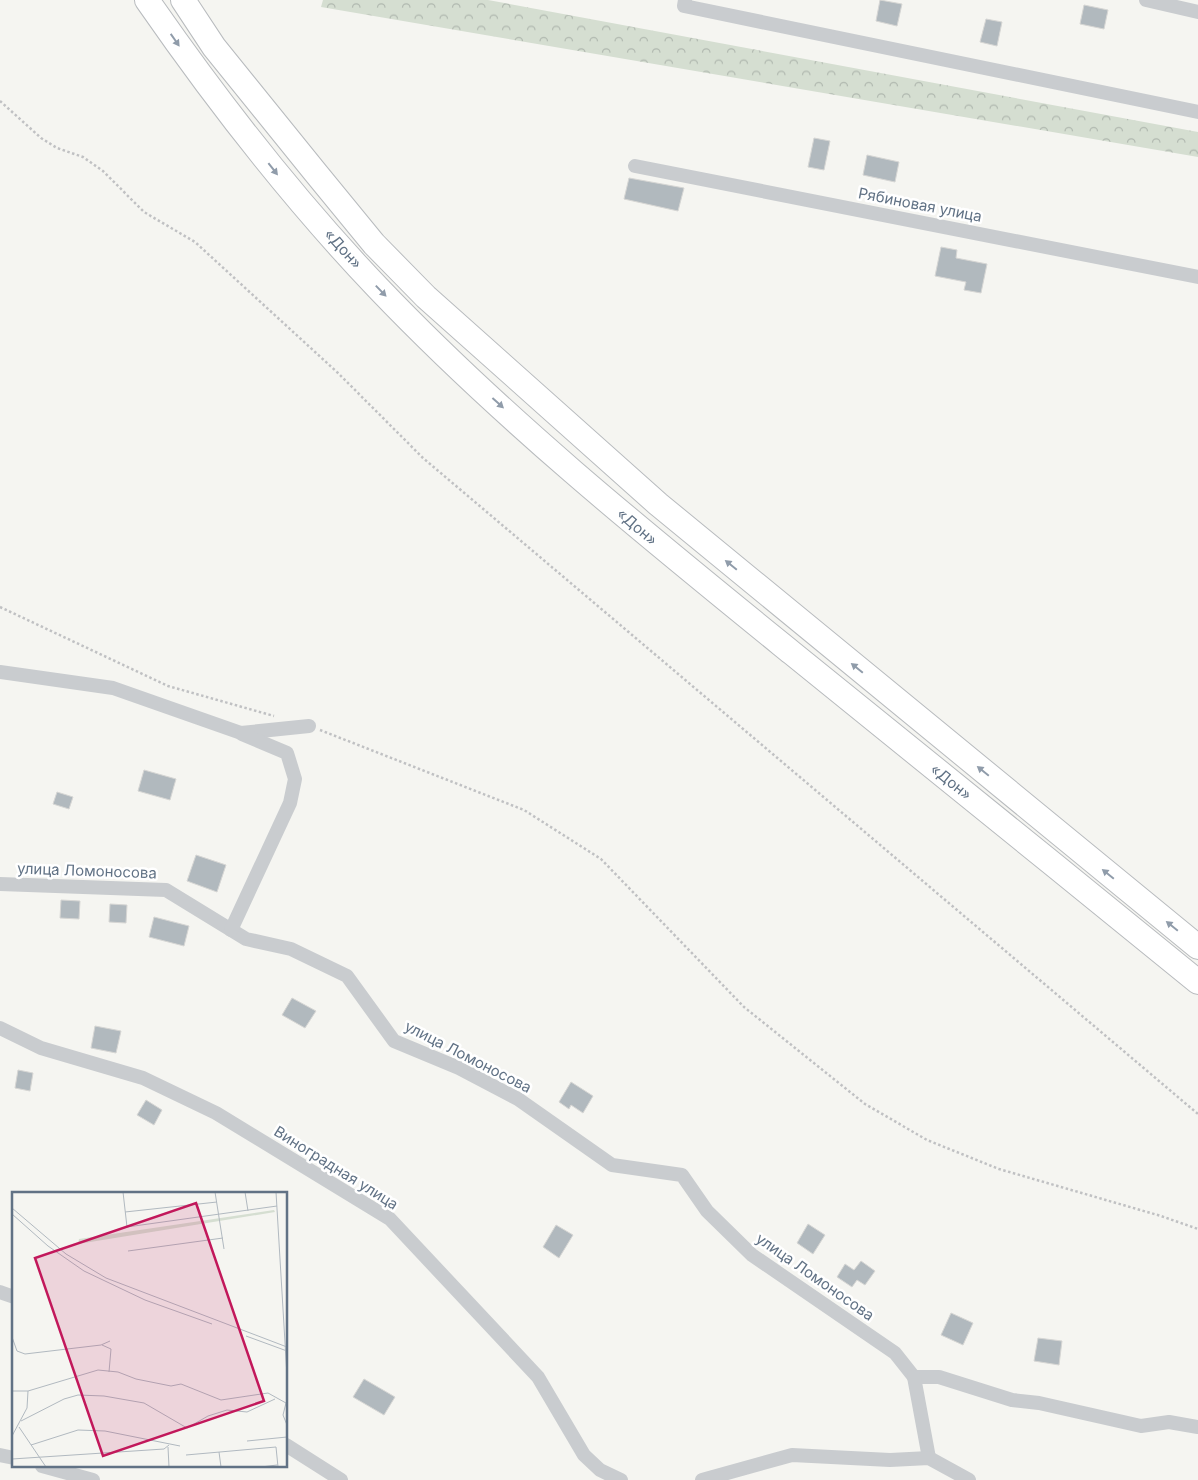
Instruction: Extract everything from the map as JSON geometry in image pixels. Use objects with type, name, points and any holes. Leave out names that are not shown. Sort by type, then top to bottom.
[{"type":"highway","name":"«Дон»","points":[[147,0],[201,78],[296,198],[378,288],[464,373],[640,530],[1198,982]]},
{"type":"highway","name":"«Дон»","points":[[183,0],[214,47],[374,244],[432,303],[658,504],[1198,947]]},
{"type":"street","points":[[685,0],[684,6],[1198,112]]},
{"type":"street","points":[[1146,0],[1198,12]]},
{"type":"street","name":"Рябиновая улица","points":[[635,166],[1198,277]]},
{"type":"street","points":[[0,672],[114,688],[241,734],[287,753],[295,779],[290,803],[231,930]]},
{"type":"street","points":[[241,734],[309,726]]},
{"type":"street","name":"улица Ломоносова","points":[[0,884],[166,890],[246,939],[290,949],[347,976],[394,1040],[459,1068],[518,1099],[612,1164],[682,1175],[708,1211],[752,1255],[895,1353],[914,1377]]},
{"type":"street","name":"Виноградная улица","points":[[0,1028],[41,1048],[143,1078],[216,1113],[390,1219],[538,1377],[584,1455],[600,1470],[622,1480]]},
{"type":"street","points":[[0,1292],[12,1296]]},
{"type":"street","points":[[929,1458],[914,1377],[939,1377],[1012,1400],[1039,1403],[1141,1426],[1169,1422],[1198,1426]]},
{"type":"street","points":[[288,1446],[341,1480]]},
{"type":"street","points":[[702,1480],[792,1455],[890,1460],[929,1458],[969,1480]]},
{"type":"street","points":[[49,1468],[93,1480]]},
{"type":"path","points":[[0,101],[41,138],[57,148],[83,157],[103,171],[144,212],[195,242],[296,333],[423,458],[1198,1114]]},
{"type":"path","points":[[0,607],[168,686],[277,716]]},
{"type":"path","points":[[309,726],[524,810],[601,859],[744,1007],[865,1104],[927,1140],[999,1170],[1161,1216],[1198,1229]]},
{"type":"green space","points":[[323,0],[488,0],[1198,132],[1198,157],[321,7]]},
{"type":"building","points":[[880,0],[902,4],[897,26],[876,21]]},
{"type":"building","points":[[1084,5],[1108,10],[1104,29],[1080,24]]},
{"type":"building","points":[[986,19],[1002,22],[997,46],[980,42]]},
{"type":"building","points":[[814,138],[830,141],[824,170],[808,167]]},
{"type":"building","points":[[867,155],[899,162],[895,182],[863,175]]},
{"type":"building","points":[[629,178],[684,188],[678,211],[624,199]]},
{"type":"building","points":[[941,247],[957,250],[956,258],[987,264],[981,293],[964,290],[966,282],[935,276]]},
{"type":"building","points":[[144,770],[176,779],[170,800],[138,791]]},
{"type":"building","points":[[57,792],[73,797],[69,809],[53,804]]},
{"type":"building","points":[[196,855],[226,865],[217,892],[187,881]]},
{"type":"building","points":[[61,900],[80,901],[79,919],[60,918]]},
{"type":"building","points":[[110,904],[127,905],[126,923],[109,922]]},
{"type":"building","points":[[154,917],[189,926],[184,946],[149,937]]},
{"type":"building","points":[[292,998],[316,1011],[305,1028],[282,1015]]},
{"type":"building","points":[[95,1026],[121,1031],[116,1053],[91,1048]]},
{"type":"building","points":[[18,1070],[33,1073],[30,1091],[15,1088]]},
{"type":"building","points":[[571,1082],[593,1096],[583,1113],[571,1105],[569,1109],[559,1102]]},
{"type":"building","points":[[146,1100],[162,1110],[154,1125],[137,1115]]},
{"type":"building","points":[[808,1224],[825,1235],[813,1254],[797,1243]]},
{"type":"building","points":[[556,1225],[573,1235],[559,1258],[543,1247]]},
{"type":"building","points":[[861,1261],[875,1271],[865,1285],[857,1280],[852,1287],[837,1277],[845,1264],[854,1270]]},
{"type":"building","points":[[951,1313],[973,1323],[963,1345],[941,1335]]},
{"type":"building","points":[[1038,1338],[1062,1341],[1059,1365],[1034,1361]]},
{"type":"building","points":[[364,1379],[395,1397],[384,1415],[353,1397]]}]
